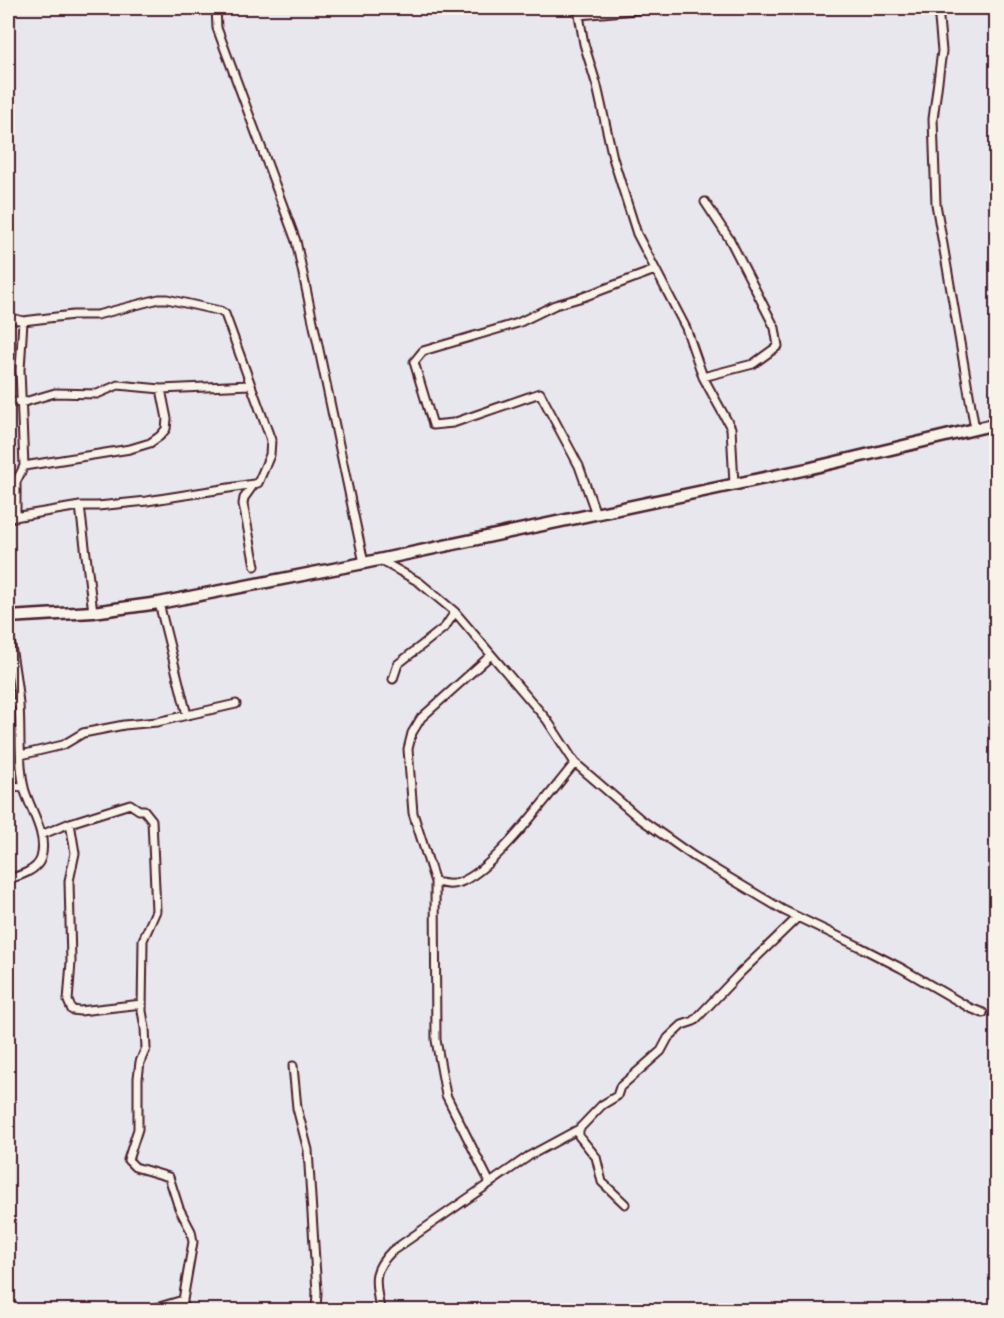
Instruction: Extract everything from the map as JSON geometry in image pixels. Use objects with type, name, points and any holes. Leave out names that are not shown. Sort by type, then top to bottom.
[{"type":"main road","points":[[8,616],[93,612],[159,603],[364,564],[734,484],[996,424]]},
{"type":"street","points":[[216,8],[217,28],[296,241],[364,564]]},
{"type":"street","points":[[659,8],[579,15],[584,44],[597,86],[614,158],[637,234],[686,328],[704,377],[731,428],[734,484]]},
{"type":"street","points":[[938,8],[942,51],[933,118],[935,194],[975,429]]},
{"type":"street","points":[[704,377],[753,364],[778,346],[775,328],[730,240],[705,202]]},
{"type":"street","points":[[596,514],[579,466],[540,393],[453,423],[433,425],[414,362],[423,351],[518,323],[555,305],[655,270]]},
{"type":"street","points":[[8,317],[23,321],[74,315],[97,315],[159,298],[220,311],[228,319],[272,448],[258,483],[147,501],[80,506],[8,518]]},
{"type":"street","points":[[16,517],[16,482],[24,466],[20,370],[23,321]]},
{"type":"street","points":[[8,401],[21,403],[55,393],[97,394],[118,385],[161,389],[250,386]]},
{"type":"street","points":[[24,466],[130,449],[150,443],[166,429],[167,419],[161,389]]},
{"type":"street","points":[[254,484],[244,498],[243,504],[255,566]]},
{"type":"street","points":[[80,506],[93,612]]},
{"type":"street","points":[[380,560],[419,582],[454,612],[547,720],[575,763],[639,818],[693,856],[798,917],[901,968],[970,1008],[983,1013]]},
{"type":"street","points":[[159,603],[187,715]]},
{"type":"street","points":[[393,679],[398,664],[445,627],[454,612]]},
{"type":"street","points":[[8,624],[19,703],[24,787],[41,835],[43,848],[40,861],[20,876],[8,879]]},
{"type":"street","points":[[490,656],[421,718],[412,733],[408,749],[414,813],[435,882],[436,1040],[446,1095],[490,1183]]},
{"type":"street","points":[[8,703],[19,703]]},
{"type":"street","points":[[21,754],[63,745],[83,733],[124,725],[157,722],[236,704]]},
{"type":"street","points":[[435,882],[449,884],[461,882],[476,873],[515,834],[575,763]]},
{"type":"street","points":[[8,786],[24,787]]},
{"type":"street","points":[[41,835],[130,804],[144,810],[152,820],[156,911],[143,940],[142,1004],[146,1048],[140,1062],[138,1078],[138,1129],[128,1160],[135,1167],[169,1177],[176,1200],[191,1231],[194,1242],[183,1300],[184,1311]]},
{"type":"street","points":[[70,823],[75,853],[69,881],[71,962],[69,1006],[72,1010],[80,1011],[142,1004]]},
{"type":"street","points":[[380,1311],[376,1281],[379,1263],[392,1251],[529,1156],[579,1129],[602,1105],[617,1096],[620,1087],[661,1051],[668,1038],[682,1025],[694,1021],[798,917]]},
{"type":"street","points":[[294,1066],[297,1108],[308,1150],[317,1292],[316,1311]]},
{"type":"street","points":[[579,1129],[579,1136],[596,1157],[602,1182],[625,1204]]},
{"type":"street","points":[[149,1311],[183,1300]]}]
